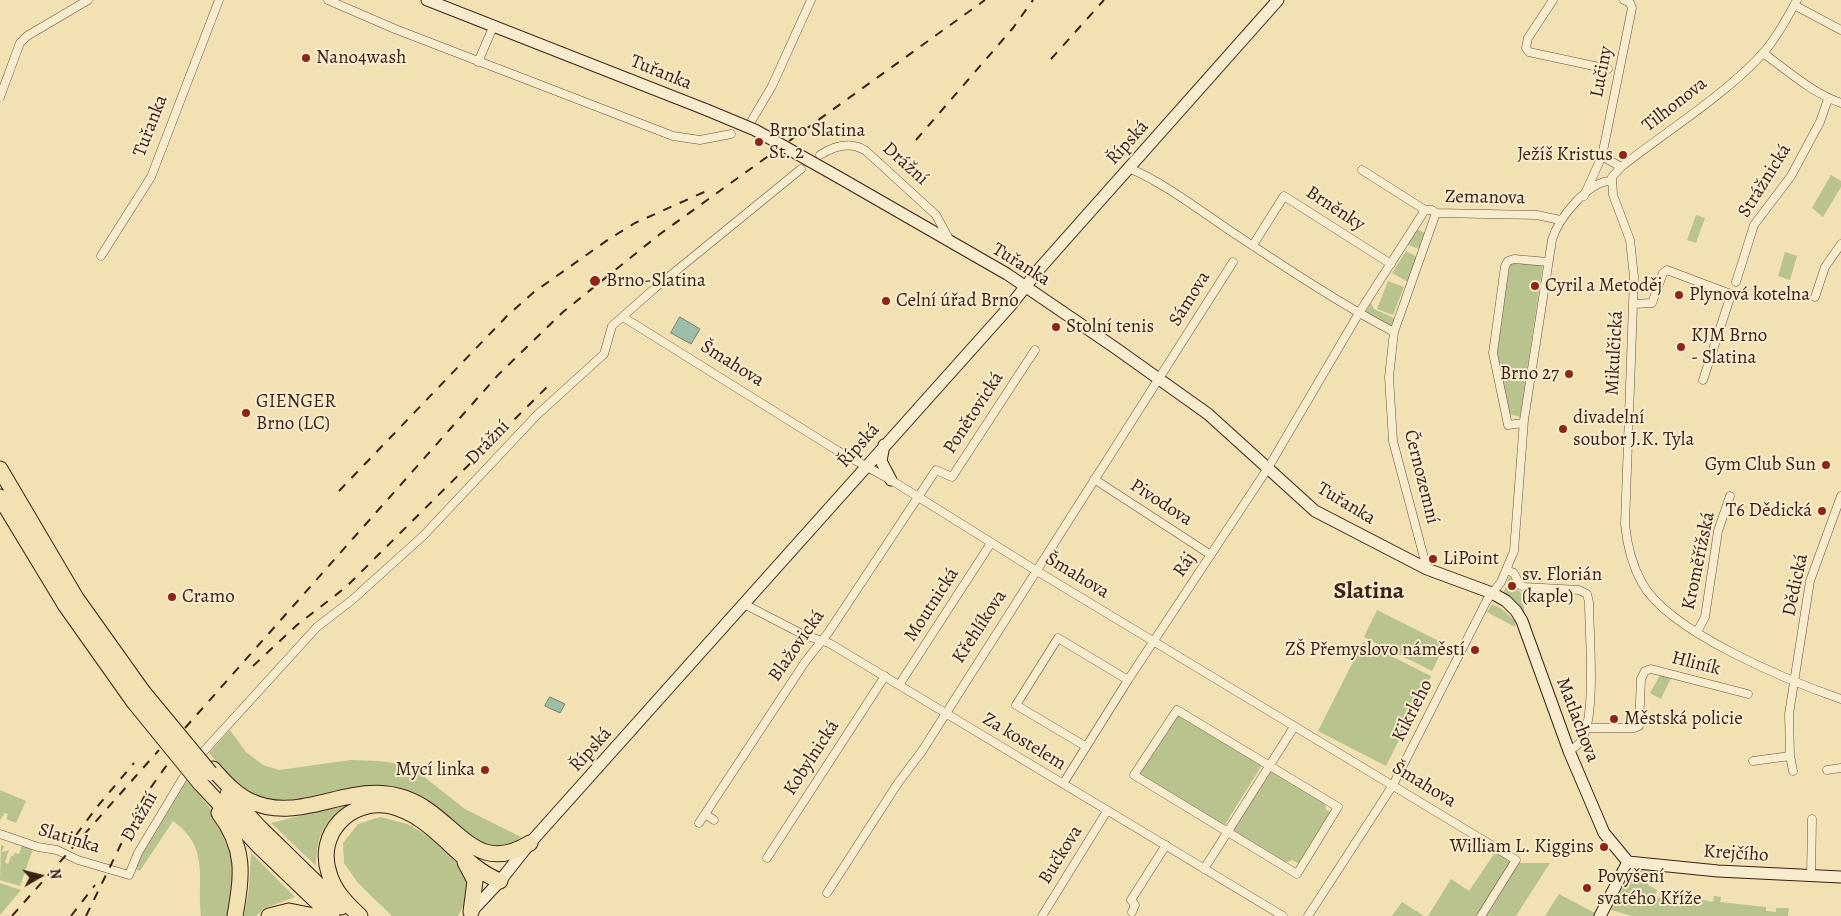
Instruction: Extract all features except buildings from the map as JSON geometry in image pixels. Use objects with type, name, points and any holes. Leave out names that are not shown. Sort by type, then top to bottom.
[{"type":"highway","points":[[0,469],[76,598],[138,697],[199,753],[199,777],[224,820],[239,854],[242,878],[236,916]]},
{"type":"highway","points":[[0,497],[66,606],[199,777],[258,845],[332,916]]},
{"type":"highway","points":[[199,777],[256,803],[271,807],[299,806],[364,793],[395,795],[422,807],[461,838],[490,866],[500,881]]},
{"type":"highway","points":[[199,777],[258,826],[351,916]]},
{"type":"highway","points":[[360,916],[340,896],[331,879],[326,865],[326,851],[329,837],[337,824],[349,813],[373,805],[396,808],[419,820],[483,874],[500,881]]},
{"type":"highway","points":[[461,838],[482,851],[493,855],[514,852],[530,843]]},
{"type":"highway","points":[[460,855],[475,882],[469,914]]},
{"type":"highway","points":[[269,916],[289,911],[314,916]]},
{"type":"street","points":[[0,97],[20,43],[27,36],[88,0]]},
{"type":"street","name":"Tuřanka","points":[[101,256],[151,177],[219,0]]},
{"type":"street","points":[[328,0],[370,20],[673,136],[700,140],[731,134]]},
{"type":"street","name":"Tuřanka","points":[[427,0],[755,130],[951,242],[1025,287],[1159,378],[1208,414],[1316,511],[1427,569],[1492,593]]},
{"type":"street","points":[[752,120],[772,86],[811,0]]},
{"type":"street","name":"Řípská","points":[[469,914],[1278,0]]},
{"type":"street","points":[[1553,0],[1528,38],[1526,48],[1530,52],[1608,69]]},
{"type":"street","name":"Lučiny","points":[[1584,196],[1602,156],[1632,8],[1630,3],[1624,0]]},
{"type":"street","points":[[1795,3],[1841,30]]},
{"type":"street","name":"Tilhonova","points":[[1560,220],[1584,196],[1602,182],[1611,181],[1614,173],[1733,81],[1763,53],[1780,31],[1795,3]]},
{"type":"street","points":[[478,62],[494,25]]},
{"type":"street","points":[[1763,53],[1828,99],[1841,103]]},
{"type":"street","name":"Strážnická","points":[[1736,282],[1754,225],[1791,176],[1820,122],[1828,99]]},
{"type":"street","name":"Drážní","points":[[823,153],[845,145],[855,146],[866,151],[936,215],[951,242]]},
{"type":"street","points":[[1602,156],[1621,168]]},
{"type":"street","points":[[1129,168],[1143,174],[1360,314],[1394,332]]},
{"type":"street","name":"Drážní","points":[[199,753],[317,627],[352,600],[423,536],[537,415],[604,354],[612,326],[655,288],[801,169]]},
{"type":"street","name":"Zemanova","points":[[1362,170],[1425,210],[1432,210],[1436,213],[1537,215],[1560,220]]},
{"type":"street","name":"Mikulčická","points":[[1611,181],[1613,195],[1631,246],[1634,304],[1625,492],[1628,547],[1642,584],[1657,603],[1697,632],[1794,683],[1841,699]]},
{"type":"street","name":"Brněnky","points":[[1253,245],[1284,196],[1391,264]]},
{"type":"street","points":[[1268,468],[1425,210]]},
{"type":"street","name":"Černozemní","points":[[1427,569],[1393,441],[1389,377],[1394,332],[1436,213]]},
{"type":"street","name":"Kikrleho","points":[[1308,916],[1393,785],[1487,600],[1506,570],[1514,551],[1524,423],[1548,262],[1553,235],[1560,220]]},
{"type":"street","points":[[1815,298],[1825,267],[1841,244]]},
{"type":"street","points":[[1524,423],[1508,425],[1496,375],[1493,353],[1502,291],[1508,261],[1514,259],[1548,262]]},
{"type":"street","name":"Sámova","points":[[1159,378],[1233,262]]},
{"type":"street","points":[[1634,304],[1652,303],[1662,273],[1667,270],[1728,293],[1729,301],[1703,380]]},
{"type":"street","name":"Šmahova","points":[[623,316],[865,467],[891,480],[916,498],[1516,860],[1481,916]]},
{"type":"street","name":"Ponětovická","points":[[916,498],[936,470],[952,477],[1035,350]]},
{"type":"street","name":"Křehlíkova","points":[[827,893],[1159,378]]},
{"type":"street","points":[[885,444],[881,461],[891,480]]},
{"type":"street","name":"Ráj","points":[[1066,779],[1085,746],[1268,468]]},
{"type":"street","name":"Pivodova","points":[[1094,479],[1211,555]]},
{"type":"street","name":"Kroměřížská","points":[[1697,632],[1706,617],[1718,531],[1730,496]]},
{"type":"street","name":"Dědická","points":[[1794,683],[1810,581],[1841,496]]},
{"type":"street","name":"Blažovická","points":[[699,823],[916,498]]},
{"type":"street","name":"Moutnická","points":[[899,685],[992,543]]},
{"type":"street","points":[[1506,570],[1514,573],[1519,584],[1524,587],[1580,590],[1587,594],[1589,602],[1590,675],[1586,728],[1581,742],[1569,751]]},
{"type":"street","name":"Matlachova","points":[[1492,593],[1506,601],[1516,610],[1522,621],[1569,751],[1604,833],[1628,862]]},
{"type":"street","name":"Za kostelem","points":[[744,604],[804,635],[822,640],[885,676],[944,714],[1284,916]]},
{"type":"street","points":[[1085,746],[1016,705],[1058,638],[1128,680]]},
{"type":"street","name":"Hliník","points":[[1586,728],[1634,728],[1639,726],[1641,679],[1645,671],[1651,669],[1748,694]]},
{"type":"street","name":"Kobylnická","points":[[767,858],[885,676]]},
{"type":"street","points":[[1793,771],[1790,756],[1789,714],[1794,683]]},
{"type":"street","points":[[1177,710],[1270,764],[1338,807],[1297,874],[1134,775],[1177,710]]},
{"type":"street","points":[[1204,868],[1294,727]]},
{"type":"street","points":[[1753,760],[1790,756]]},
{"type":"street","points":[[1827,770],[1841,768]]},
{"type":"street","name":"Drážní","points":[[129,875],[138,853],[199,777]]},
{"type":"street","name":"Bučkova","points":[[1042,916],[1107,811]]},
{"type":"street","points":[[705,814],[714,820]]},
{"type":"street","points":[[1812,819],[1812,877]]},
{"type":"street","name":"Slatinka","points":[[0,834],[38,847],[57,850],[78,860],[129,875]]},
{"type":"street","points":[[1132,912],[1135,906],[1131,900],[1166,845]]},
{"type":"street","points":[[1600,916],[1628,862]]},
{"type":"street","name":"Krejčího","points":[[1628,862],[1812,877],[1841,877]]},
{"type":"shaded area","points":[[1831,175],[1841,181],[1841,187],[1823,217],[1812,208]]},
{"type":"shaded area","points":[[1696,215],[1705,218],[1696,243],[1687,240]]},
{"type":"shaded area","points":[[1417,229],[1425,233],[1419,249],[1408,245]]},
{"type":"shaded area","points":[[1406,251],[1417,257],[1408,282],[1392,273]]},
{"type":"shaded area","points":[[1785,252],[1797,256],[1790,280],[1778,276]]},
{"type":"shaded area","points":[[1510,263],[1543,264],[1520,417],[1506,413],[1494,354]]},
{"type":"shaded area","points":[[1388,281],[1404,287],[1393,315],[1377,309]]},
{"type":"shaded area","points":[[1371,303],[1374,309],[1396,319],[1393,327],[1363,316]]},
{"type":"shaded area","points":[[680,317],[700,329],[691,344],[671,333]]},
{"type":"shaded area","points":[[1509,577],[1513,578],[1518,590],[1522,594],[1525,616],[1504,592]]},
{"type":"shaded area","points":[[1492,604],[1502,609],[1516,622],[1515,627],[1487,612]]},
{"type":"shaded area","points":[[1377,610],[1445,644],[1432,671],[1364,637]]},
{"type":"shaded area","points":[[1363,642],[1431,676],[1386,766],[1318,731]]},
{"type":"shaded area","points":[[1660,675],[1671,678],[1661,699],[1650,693]]},
{"type":"shaded area","points":[[550,697],[565,704],[560,713],[545,706]]},
{"type":"shaded area","points":[[1176,714],[1262,765],[1224,826],[1138,773]]},
{"type":"shaded area","points":[[230,730],[246,752],[263,765],[279,770],[351,760],[400,764],[418,772],[465,809],[521,837],[509,850],[494,849],[476,844],[446,815],[431,804],[407,791],[381,785],[343,789],[286,800],[269,799],[253,794],[235,781],[209,753]]},
{"type":"shaded area","points":[[1272,768],[1325,801],[1326,810],[1334,814],[1301,865],[1292,860],[1283,864],[1231,832]]},
{"type":"shaded area","points":[[187,781],[215,814],[235,854],[230,916],[201,916],[200,875],[197,852],[185,831],[173,821],[140,871],[135,869],[138,860],[175,794]]},
{"type":"shaded area","points":[[0,790],[26,801],[16,823],[6,819],[8,814],[5,813],[0,820]]},
{"type":"shaded area","points":[[352,803],[335,815],[320,836],[316,866],[271,823]]},
{"type":"shaded area","points":[[380,817],[407,824],[416,829],[436,842],[455,861],[467,881],[468,891],[458,916],[392,916],[358,883],[344,863],[343,843],[358,824]]},
{"type":"shaded area","points":[[1,845],[4,846],[2,852],[9,850],[5,862],[8,864],[11,856],[15,853],[19,854],[22,845],[33,849],[20,886],[0,880]]},
{"type":"shaded area","points":[[1496,851],[1517,863],[1550,863],[1516,916],[1428,916],[1451,879],[1469,891]]},
{"type":"shaded area","points":[[251,853],[295,897],[265,908],[256,916],[244,916],[249,888]]},
{"type":"shaded area","points":[[1634,867],[1653,872],[1648,885],[1657,890],[1654,897],[1671,899],[1669,904],[1675,907],[1677,903],[1680,904],[1684,891],[1690,893],[1688,901],[1697,904],[1699,899],[1713,902],[1714,896],[1721,897],[1720,902],[1766,907],[1766,911],[1776,912],[1776,908],[1789,908],[1788,916],[1632,916],[1611,910]]},
{"type":"shaded area","points":[[0,883],[21,890],[0,915]]},
{"type":"shaded area","points":[[1559,894],[1595,913],[1593,916],[1545,916]]},
{"type":"shaded area","points":[[1402,902],[1424,916],[1392,916]]},
{"type":"railway","points":[[185,728],[498,375],[563,312],[660,234],[985,0]]},
{"type":"railway","points":[[916,140],[1013,28],[1033,0]]},
{"type":"railway","points":[[1051,59],[1104,0]]},
{"type":"railway","points":[[339,491],[507,316],[534,292],[635,223],[711,189]]},
{"type":"railway","points":[[253,666],[297,625],[346,587],[550,384]]},
{"type":"railway","points":[[12,916],[159,750]]},
{"type":"railway","points":[[86,916],[144,797],[169,762]]},
{"type":"railway","points":[[76,835],[134,763]]},
{"type":"railway","points":[[71,916],[95,885]]},
{"type":"place","name":"Nano4wash","points":[[306,58]]},
{"type":"place","name":"Brno Slatina St. 2","points":[[759,142]]},
{"type":"place","name":"Ježíš Kristus","points":[[1623,155]]},
{"type":"place","name":"Brno-Slatina","points":[[595,281]]},
{"type":"place","name":"Cyril a Metoděj","points":[[1535,286]]},
{"type":"place","name":"Plynová kotelna","points":[[1679,295]]},
{"type":"place","name":"Celní úřad Brno","points":[[886,301]]},
{"type":"place","name":"Stolní tenis","points":[[1056,327]]},
{"type":"place","name":"KJM Brno - Slatina","points":[[1681,347]]},
{"type":"place","name":"Brno 27","points":[[1569,374]]},
{"type":"place","name":"GIENGER Brno (LC)","points":[[246,413]]},
{"type":"place","name":"divadelní soubor J.K. Tyla","points":[[1563,429]]},
{"type":"place","name":"Gym Club Sun","points":[[1826,465]]},
{"type":"place","name":"T6 Dědická","points":[[1822,511]]},
{"type":"place","name":"LiPoint","points":[[1433,559]]},
{"type":"place","name":"sv. Florián (kaple)","points":[[1512,586]]},
{"type":"place","name":"Cramo","points":[[172,597]]},
{"type":"place","name":"ZŠ Přemyslovo náměstí","points":[[1475,650]]},
{"type":"place","name":"Městská policie","points":[[1614,719]]},
{"type":"place","name":"Mycí linka","points":[[485,770]]},
{"type":"place","name":"William L. Kiggins","points":[[1604,847]]},
{"type":"place","name":"Povýšení svatého Kříže","points":[[1587,888]]},
{"type":"district","name":"Slatina","points":[[1369,592]]}]
